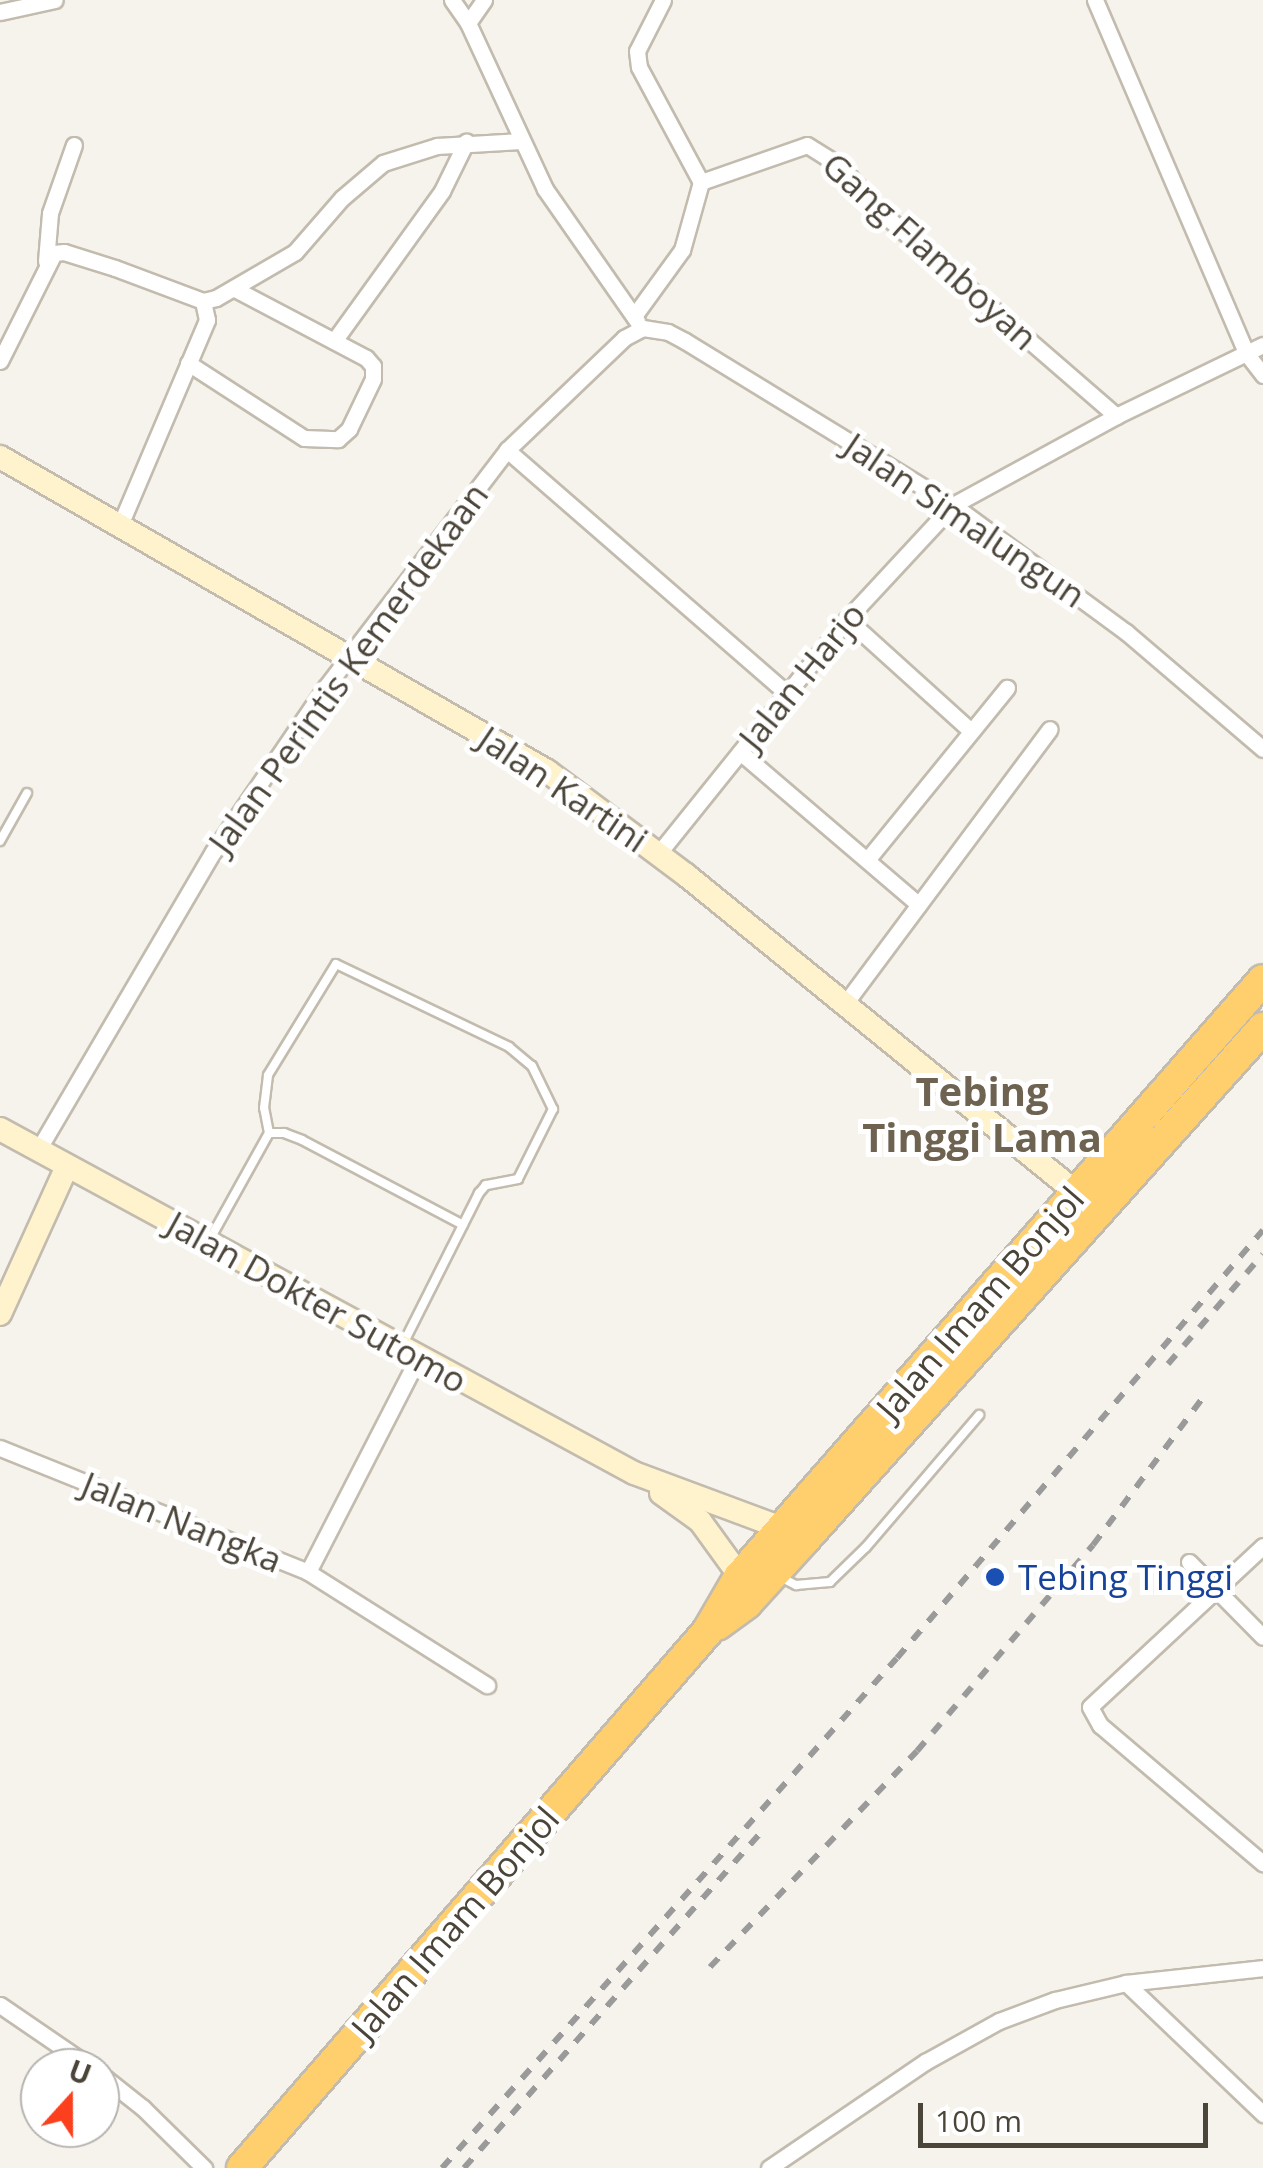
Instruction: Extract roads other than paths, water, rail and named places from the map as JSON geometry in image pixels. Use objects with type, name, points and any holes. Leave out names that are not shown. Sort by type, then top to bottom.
[{"type":"highway","name":"Jalan Imam Bonjol","points":[[242,2168],[707,1632],[1088,1202],[1263,980]]},
{"type":"highway","name":"Jalan Imam Bonjol","points":[[1088,1202],[1263,1028]]},
{"type":"street","points":[[0,12],[55,0]]},
{"type":"street","points":[[452,0],[468,23],[546,188],[638,322],[682,250],[701,182],[639,67],[637,51],[663,0]]},
{"type":"street","points":[[468,23],[484,0]]},
{"type":"street","points":[[1095,0],[1246,353],[1263,376]]},
{"type":"street","points":[[46,261],[54,253],[64,252],[203,301],[296,252],[342,198],[383,163],[466,142],[521,141]]},
{"type":"street","points":[[334,342],[442,191],[466,142]]},
{"type":"street","name":"Gang Flamboyan","points":[[701,182],[807,145],[822,151],[882,213],[1116,416]]},
{"type":"street","points":[[0,361],[46,261],[50,213],[74,146]]},
{"type":"street","points":[[188,363],[304,438],[338,440],[358,413],[373,379],[373,366],[233,288]]},
{"type":"street","points":[[120,526],[207,320],[203,301]]},
{"type":"street","name":"Jalan Perintis Kemerdekaan","points":[[38,1150],[213,852],[352,655],[506,450],[638,322]]},
{"type":"street","name":"Jalan Simalungun","points":[[638,322],[686,340],[953,505],[1126,632],[1263,749]]},
{"type":"street","name":"Jalan Harjo","points":[[658,854],[846,618],[953,505],[1116,416],[1263,344]]},
{"type":"street","points":[[506,450],[787,693]]},
{"type":"street","name":"Jalan Kartini","points":[[0,458],[352,655],[547,771],[658,854],[1088,1202]]},
{"type":"street","points":[[846,618],[972,731]]},
{"type":"street","points":[[867,860],[1006,688]]},
{"type":"street","points":[[844,1004],[1050,730]]},
{"type":"street","points":[[740,752],[919,905]]},
{"type":"street","name":"Jalan Dokter Sutomo","points":[[0,1129],[634,1473],[795,1532]]},
{"type":"street","points":[[0,1314],[66,1166]]},
{"type":"street","name":"Jalan Nangka","points":[[0,1448],[308,1572],[410,1353]]},
{"type":"street","name":"Jalan Dokter Sutomo","points":[[634,1473],[700,1522],[755,1582]]},
{"type":"street","points":[[1263,1546],[1090,1707],[1091,1715],[1263,1863]]},
{"type":"street","points":[[1188,1562],[1263,1637]]},
{"type":"street","points":[[308,1572],[486,1685]]},
{"type":"street","points":[[768,2168],[925,2062],[999,2022],[1055,2000],[1126,1983],[1263,1968]]},
{"type":"street","points":[[1126,1983],[1263,2114]]},
{"type":"street","points":[[0,2005],[63,2048]]},
{"type":"street","points":[[120,2090],[204,2168]]},
{"type":"lane","points":[[0,841],[27,793]]},
{"type":"lane","points":[[208,1242],[269,1133],[264,1108],[268,1075],[336,964],[509,1047],[532,1066],[553,1109],[518,1179],[486,1185],[463,1225],[410,1353]]},
{"type":"lane","points":[[269,1133],[284,1132],[302,1140],[463,1225]]},
{"type":"lane","points":[[755,1582],[830,1582],[866,1547],[978,1415]]},
{"type":"railway","points":[[442,2168],[897,1658],[1263,1230]]},
{"type":"railway","points":[[1168,1364],[1263,1254]]},
{"type":"railway","points":[[710,1967],[917,1751],[1093,1545],[1207,1392]]},
{"type":"railway","points":[[464,2168],[761,1832]]},
{"type":"place","name":"Tebing Tinggi","points":[[995,1577]]},
{"type":"district","name":"Tebing Tinggi Lama","points":[[982,1114]]}]
